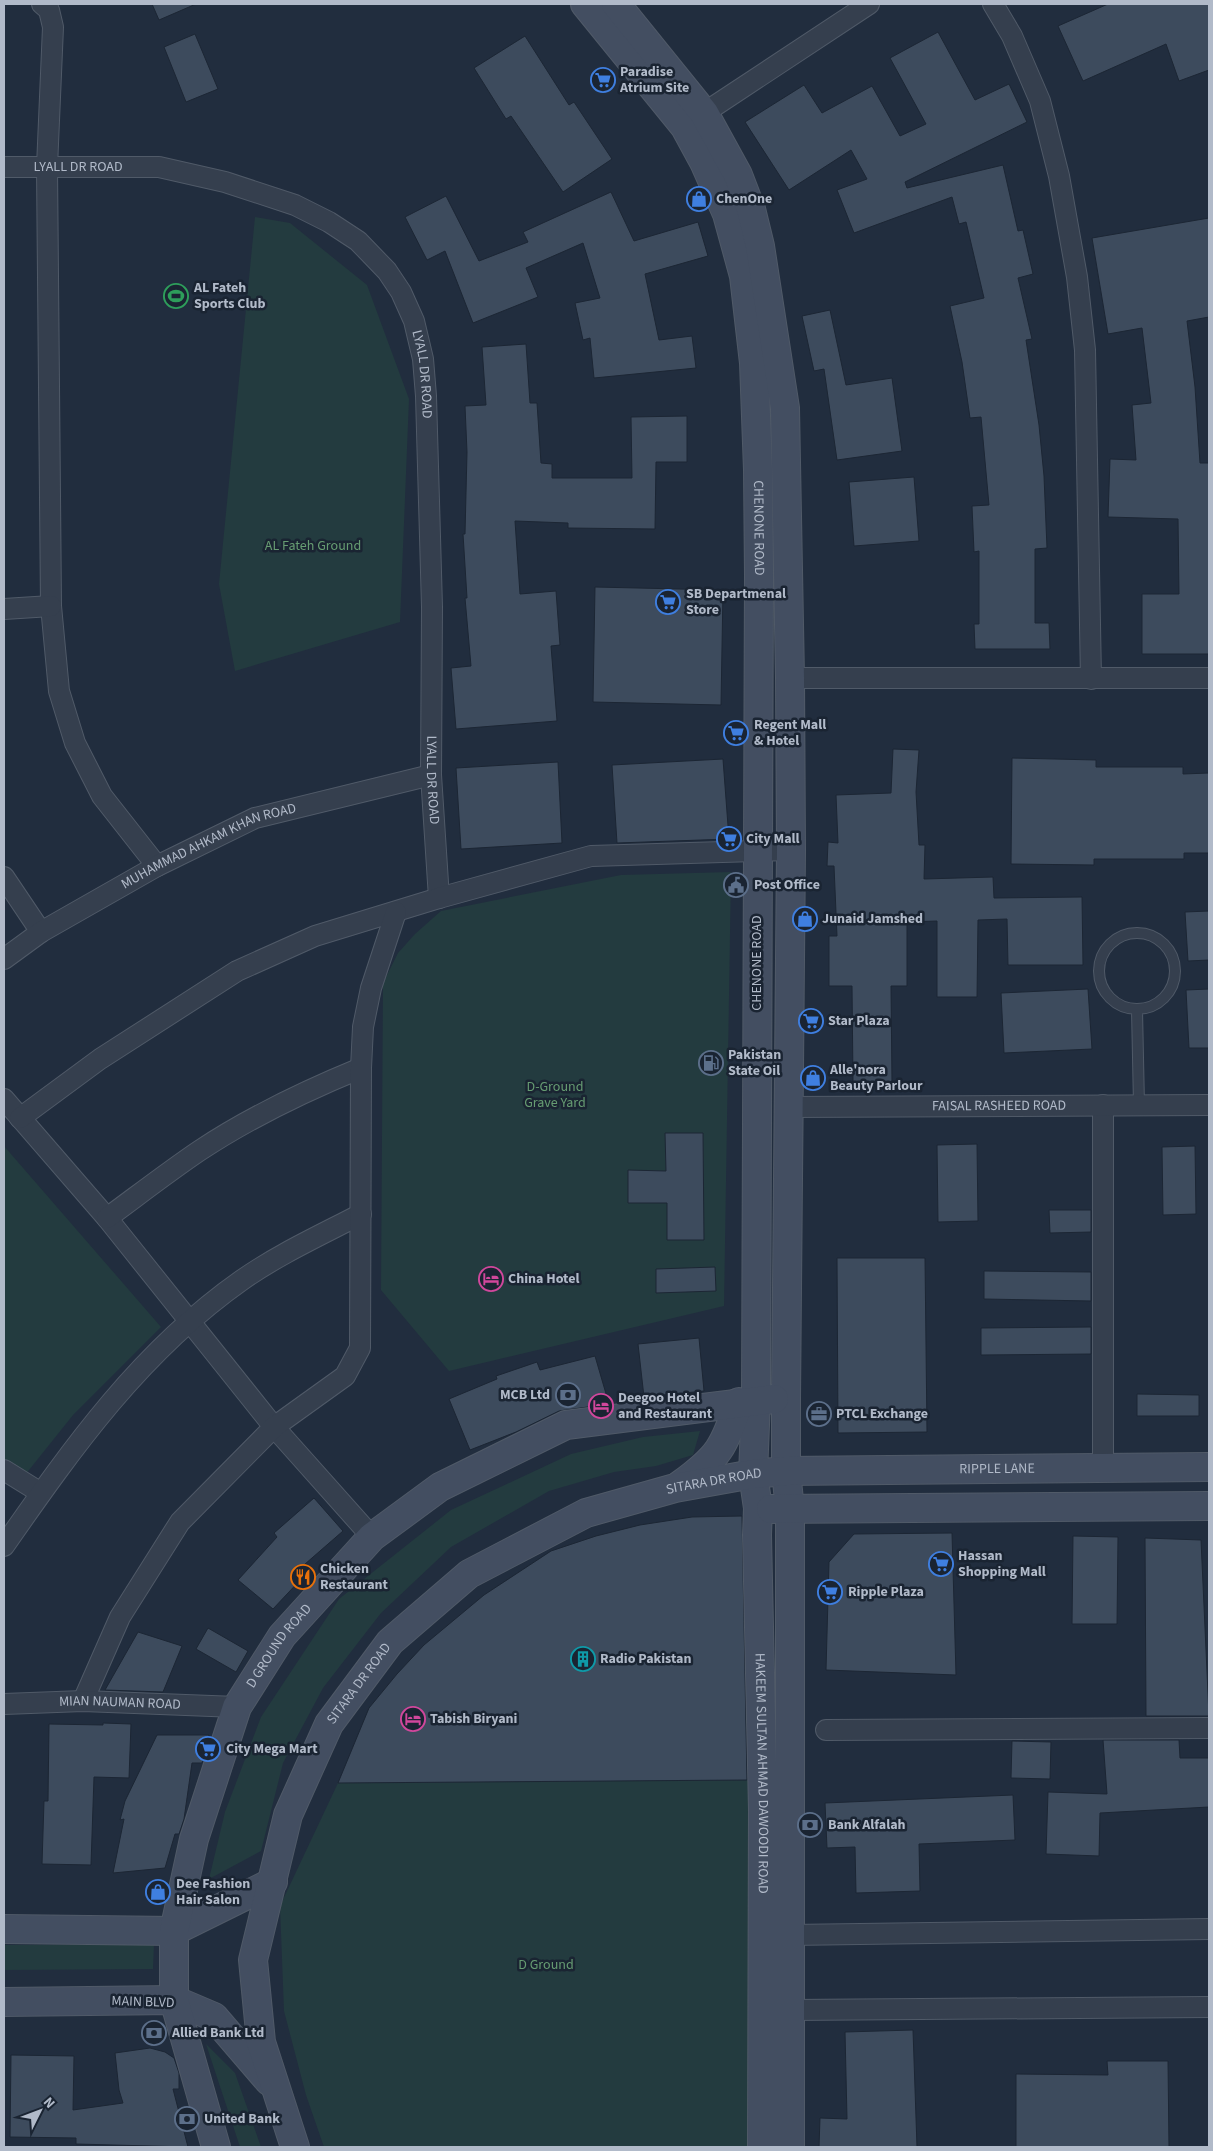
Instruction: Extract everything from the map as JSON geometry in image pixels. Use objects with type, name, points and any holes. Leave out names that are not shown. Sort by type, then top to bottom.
[{"type":"street","points":[[42,4],[49,10],[53,27],[47,167],[51,606],[59,691],[75,743],[102,796],[157,866]]},
{"type":"street","name":"CHENONE ROAD","points":[[585,4],[685,128],[704,162],[727,214],[744,276],[754,363],[758,470],[758,851],[748,1401]]},
{"type":"street","name":"CHENONE ROAD","points":[[616,4],[704,113],[738,175],[751,209],[760,246],[785,408],[791,850],[786,1471]]},
{"type":"street","points":[[704,113],[869,4]]},
{"type":"street","points":[[993,4],[1012,36],[1040,101],[1059,176],[1077,277],[1085,350],[1090,679]]},
{"type":"street","name":"LYALL DR ROAD","points":[[4,167],[159,167],[226,182],[295,205],[329,222],[358,241],[387,271],[401,292],[414,321],[423,359],[426,396],[432,607],[432,775],[439,898]]},
{"type":"street","points":[[4,609],[51,606]]},
{"type":"street","points":[[790,678],[1209,678]]},
{"type":"street","name":"MUHAMMAD AHKAM KHAN ROAD","points":[[4,959],[41,932],[157,866],[255,818],[432,775]]},
{"type":"street","points":[[20,1118],[100,1058],[237,971],[315,936],[439,898],[590,856],[791,850]]},
{"type":"street","points":[[4,877],[41,932]]},
{"type":"street","points":[[83,1701],[120,1617],[180,1522],[274,1427],[345,1376],[360,1348],[361,1068],[363,1027],[371,988],[396,912]]},
{"type":"street","points":[[107,1218],[200,1151],[241,1126],[297,1095],[361,1068]]},
{"type":"street","points":[[4,1100],[107,1218],[274,1427],[372,1537]]},
{"type":"street","points":[[1103,1105],[1103,1467]]},
{"type":"street","name":"FAISAL RASHEED ROAD","points":[[788,1107],[1209,1105]]},
{"type":"street","points":[[4,1546],[89,1428],[128,1381],[190,1322],[240,1281],[269,1262],[361,1214]]},
{"type":"street","name":"D GROUND ROAD","points":[[216,2147],[174,2000],[174,1931],[194,1839],[237,1707],[282,1636],[372,1537],[440,1487],[566,1425],[748,1401],[786,1398]]},
{"type":"street","points":[[675,1488],[705,1467],[718,1453],[748,1401]]},
{"type":"street","name":"HAKEEM SULTAN AHMAD DAWOODI ROAD","points":[[748,1401],[753,1474],[758,1508],[762,1810],[762,2147]]},
{"type":"street","name":"RIPPLE LANE","points":[[786,1471],[1209,1467]]},
{"type":"street","points":[[4,1470],[41,1493]]},
{"type":"street","name":"HAKEEM SULTAN AHMAD DAWOODI ROAD","points":[[786,1471],[790,1510],[790,1935],[792,2010],[790,2147]]},
{"type":"street","name":"SITARA DR ROAD","points":[[295,2147],[262,2042],[253,1960],[288,1814],[330,1724],[390,1642],[469,1574],[586,1513],[675,1488],[753,1474],[786,1471]]},
{"type":"street","points":[[758,1508],[790,1510],[1209,1506]]},
{"type":"street","name":"MIAN NAUMAN ROAD","points":[[4,1704],[83,1701],[237,1707]]},
{"type":"street","points":[[826,1730],[1209,1728]]},
{"type":"street","points":[[4,1929],[174,1931],[273,1882]]},
{"type":"street","points":[[790,1935],[1209,1929]]},
{"type":"street","name":"MAIN BLVD","points":[[4,2002],[174,2000],[214,2017],[277,2090]]},
{"type":"street","points":[[792,2010],[1209,2007]]},
{"type":"lane","points":[[1136,932],[1146,934],[1164,944],[1174,961],[1176,971],[1171,990],[1164,998],[1152,1006],[1137,1010],[1123,1007],[1110,999],[1102,986],[1098,971],[1100,961],[1109,944],[1117,938],[1136,932]]},
{"type":"lane","points":[[1137,1010],[1139,1105]]},
{"type":"green space","name":"AL Fateh Ground","points":[[255,217],[290,223],[367,285],[409,399],[400,622],[235,671],[219,584]]},
{"type":"green space","name":"D-Ground Grave Yard","points":[[731,872],[724,1306],[449,1371],[381,1290],[383,983],[398,953],[415,934],[441,911],[621,875]]},
{"type":"green space","points":[[4,1146],[161,1327],[73,1415],[17,1485],[4,1475]]},
{"type":"green space","points":[[700,1431],[693,1455],[656,1466],[614,1472],[549,1491],[451,1547],[381,1613],[323,1688],[283,1763],[261,1851],[209,1879],[225,1812],[261,1717],[339,1599],[451,1510],[571,1454],[643,1437]]},
{"type":"green space","name":"D Ground","points":[[758,1780],[758,2147],[324,2147],[306,2095],[284,2011],[280,1906],[338,1783]]},
{"type":"green space","points":[[154,1944],[153,1969],[4,1970],[4,1945]]},
{"type":"green space","points":[[206,2044],[235,2073],[261,2147],[240,2147]]},
{"type":"building","points":[[152,4],[196,4],[159,20]]},
{"type":"building","points":[[1108,4],[1209,4],[1209,70],[1179,81],[1166,44],[1083,81],[1058,26]]},
{"type":"building","points":[[938,32],[975,100],[1009,84],[1027,122],[905,182],[907,188],[1003,165],[1018,231],[1023,230],[1033,274],[1018,278],[1032,339],[1026,340],[1039,425],[1044,476],[1047,548],[1035,549],[1035,623],[1049,623],[1050,649],[975,649],[974,624],[979,624],[979,551],[974,552],[972,506],[989,505],[981,417],[970,418],[962,362],[950,306],[984,298],[966,222],[959,224],[952,197],[854,233],[837,190],[867,179],[851,150],[789,190],[745,122],[804,85],[822,113],[872,86],[900,136],[926,124],[890,58]]},
{"type":"building","points":[[195,34],[218,89],[186,102],[164,47]]},
{"type":"building","points":[[525,36],[569,105],[574,102],[612,159],[563,192],[511,116],[506,119],[474,68]]},
{"type":"building","points":[[611,192],[634,241],[698,222],[708,256],[645,274],[659,340],[692,336],[696,368],[594,378],[590,338],[583,340],[575,303],[600,298],[583,243],[526,268],[538,297],[473,323],[445,251],[427,260],[405,217],[446,196],[479,261],[528,242],[523,232]]},
{"type":"building","points":[[1209,218],[1209,317],[1187,321],[1195,387],[1200,463],[1209,463],[1209,654],[1142,654],[1142,594],[1179,594],[1178,519],[1108,517],[1110,459],[1136,460],[1132,405],[1151,403],[1142,328],[1108,334],[1092,238]]},
{"type":"building","points":[[830,310],[846,385],[892,378],[902,451],[837,460],[824,369],[814,371],[802,316]]},
{"type":"building","points":[[526,344],[530,403],[537,403],[541,463],[552,464],[552,478],[632,478],[631,417],[687,416],[687,462],[656,462],[655,529],[568,528],[568,523],[515,521],[520,594],[556,591],[560,645],[551,646],[557,721],[456,729],[451,668],[471,666],[465,598],[467,598],[463,534],[465,534],[467,452],[465,406],[486,405],[482,347]]},
{"type":"building","points":[[914,477],[919,541],[854,546],[849,482]]},
{"type":"building","points":[[595,587],[723,590],[721,705],[593,702]]},
{"type":"building","points":[[893,749],[919,750],[916,792],[919,845],[925,845],[924,879],[993,877],[994,898],[1082,897],[1083,965],[1008,965],[1007,919],[978,920],[977,997],[937,997],[937,921],[907,922],[907,986],[891,986],[892,1082],[853,1082],[852,986],[829,986],[829,936],[837,936],[834,866],[827,866],[828,842],[838,843],[836,795],[891,793]]},
{"type":"building","points":[[1012,758],[1096,760],[1096,767],[1183,767],[1183,774],[1209,773],[1209,853],[1184,853],[1184,859],[1094,859],[1094,865],[1011,864]]},
{"type":"building","points":[[723,759],[729,839],[617,843],[612,765]]},
{"type":"building","points":[[558,762],[562,843],[461,849],[456,768]]},
{"type":"building","points":[[1209,911],[1209,960],[1188,961],[1185,912]]},
{"type":"building","points":[[1088,989],[1092,1049],[1004,1053],[1001,993]]},
{"type":"building","points":[[1209,989],[1209,1048],[1189,1048],[1186,990]]},
{"type":"building","points":[[665,1133],[703,1133],[704,1240],[667,1240],[667,1203],[628,1203],[628,1170],[666,1171]]},
{"type":"building","points":[[977,1144],[978,1221],[938,1222],[937,1145]]},
{"type":"building","points":[[1195,1146],[1196,1214],[1163,1215],[1162,1147]]},
{"type":"building","points":[[1049,1210],[1091,1210],[1091,1232],[1050,1233]]},
{"type":"building","points":[[837,1258],[925,1258],[927,1432],[838,1433]]},
{"type":"building","points":[[715,1267],[716,1291],[656,1293],[656,1269]]},
{"type":"building","points":[[984,1271],[1091,1272],[1091,1301],[984,1299]]},
{"type":"building","points":[[1091,1327],[1091,1354],[981,1355],[981,1328]]},
{"type":"building","points":[[699,1338],[704,1391],[644,1397],[638,1344]]},
{"type":"building","points":[[595,1356],[609,1404],[559,1411],[516,1432],[470,1450],[449,1399],[497,1379],[496,1376],[537,1362],[540,1370]]},
{"type":"building","points":[[1137,1394],[1199,1395],[1199,1416],[1137,1416]]},
{"type":"building","points":[[314,1498],[343,1531],[297,1571],[303,1577],[273,1609],[238,1580],[277,1537],[274,1533]]},
{"type":"building","name":"Radio Pakistan","points":[[742,1516],[747,1780],[338,1783],[369,1708],[424,1645],[484,1595],[551,1551],[596,1536],[640,1525],[692,1517]]},
{"type":"building","points":[[952,1533],[956,1675],[826,1670],[829,1562],[854,1534]]},
{"type":"building","points":[[1073,1536],[1118,1537],[1117,1624],[1072,1624]]},
{"type":"building","points":[[1145,1538],[1201,1540],[1209,1716],[1146,1716]]},
{"type":"building","points":[[208,1628],[248,1651],[236,1672],[196,1649]]},
{"type":"building","points":[[138,1632],[182,1646],[163,1692],[105,1690]]},
{"type":"building","points":[[103,1723],[131,1724],[129,1778],[94,1777],[91,1865],[42,1864],[44,1801],[48,1801],[49,1724],[103,1725]]},
{"type":"building","points":[[157,1735],[209,1735],[202,1763],[192,1763],[184,1819],[179,1834],[175,1834],[165,1868],[113,1873],[124,1819],[120,1820],[125,1801]]},
{"type":"building","points":[[1103,1740],[1179,1740],[1180,1758],[1209,1758],[1209,1807],[1100,1813],[1099,1856],[1046,1854],[1048,1792],[1107,1794]]},
{"type":"building","points":[[1012,1741],[1051,1742],[1050,1779],[1011,1778]]},
{"type":"building","points":[[1013,1795],[1015,1840],[919,1844],[920,1891],[856,1893],[855,1847],[827,1848],[825,1803]]},
{"type":"building","points":[[913,2030],[917,2147],[819,2147],[820,2118],[847,2119],[845,2032]]},
{"type":"building","points":[[150,2048],[165,2052],[174,2058],[179,2073],[179,2089],[173,2089],[188,2147],[76,2144],[76,2138],[10,2137],[11,2055],[74,2056],[73,2110],[123,2103],[119,2090],[115,2053]]},
{"type":"building","points":[[1107,2061],[1168,2061],[1169,2147],[1016,2147],[1016,2074],[1108,2075]]},
{"type":"place","name":"Paradise Atrium Site","points":[[603,80]]},
{"type":"place","name":"ChenOne","points":[[699,199]]},
{"type":"place","name":"AL Fateh Sports Club","points":[[176,296]]},
{"type":"place","name":"SB Departmenal Store","points":[[668,602]]},
{"type":"place","name":"Regent Mall & Hotel","points":[[736,733]]},
{"type":"place","name":"City Mall","points":[[729,839]]},
{"type":"place","name":"Post Office","points":[[736,885]]},
{"type":"place","name":"Junaid Jamshed","points":[[805,919]]},
{"type":"place","name":"Star Plaza","points":[[811,1021]]},
{"type":"place","name":"Pakistan State Oil","points":[[711,1063]]},
{"type":"place","name":"Alle'nora Beauty Parlour","points":[[813,1078]]},
{"type":"place","name":"China Hotel","points":[[491,1279]]},
{"type":"place","name":"MCB Ltd","points":[[568,1395]]},
{"type":"place","name":"Deegoo Hotel and Restaurant","points":[[601,1406]]},
{"type":"place","name":"PTCL Exchange","points":[[819,1414]]},
{"type":"place","name":"Hassan Shopping Mall","points":[[941,1564]]},
{"type":"place","name":"Chicken Restaurant","points":[[303,1577]]},
{"type":"place","name":"Ripple Plaza","points":[[830,1592]]},
{"type":"place","name":"Radio Pakistan","points":[[583,1659]]},
{"type":"place","name":"Tabish Biryani","points":[[413,1719]]},
{"type":"place","name":"City Mega Mart","points":[[208,1749]]},
{"type":"place","name":"Bank Alfalah","points":[[810,1825]]},
{"type":"place","name":"Dee Fashion Hair Salon","points":[[158,1892]]},
{"type":"place","name":"Allied Bank Ltd","points":[[154,2033]]},
{"type":"place","name":"United Bank","points":[[187,2119]]}]
